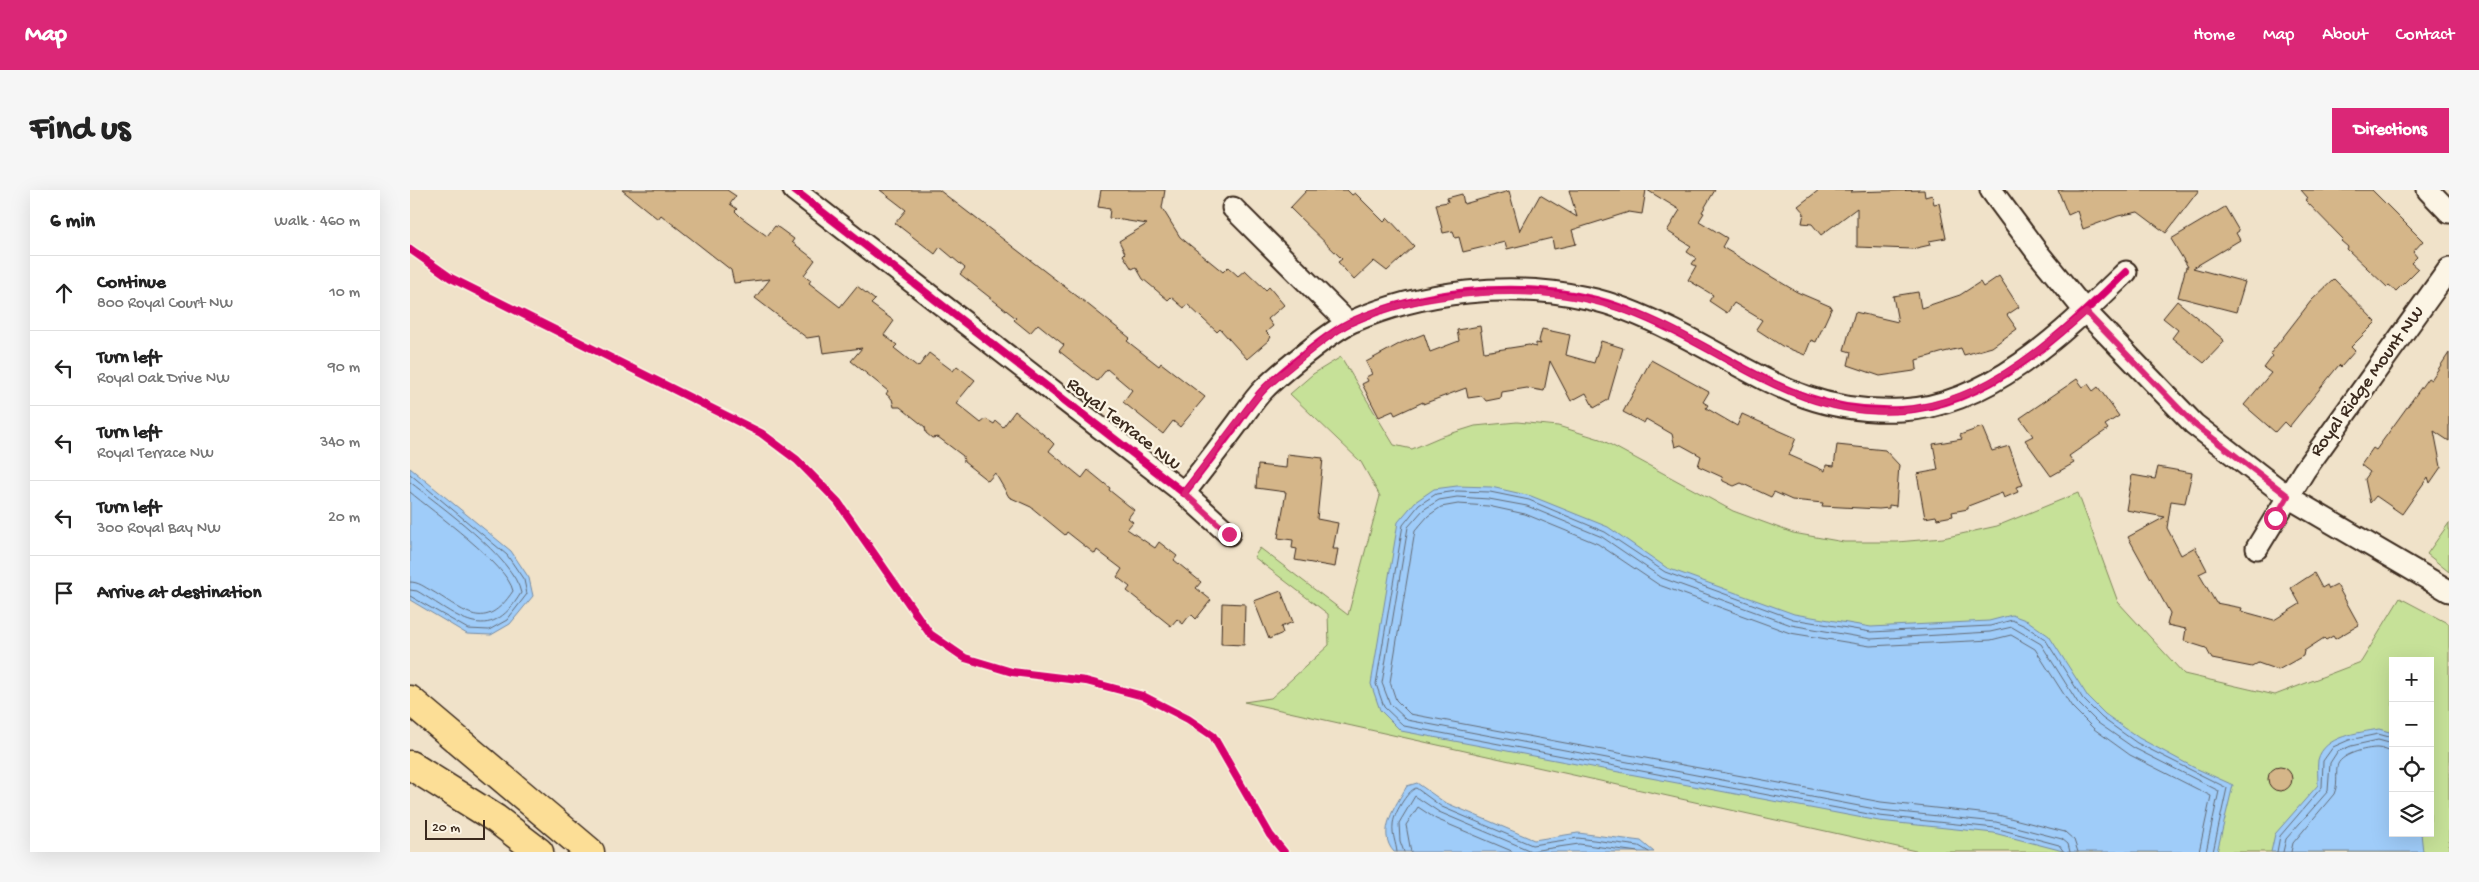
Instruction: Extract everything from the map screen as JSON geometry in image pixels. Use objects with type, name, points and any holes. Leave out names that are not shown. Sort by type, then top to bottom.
[{"type":"highway","points":[[410,700],[590,852]]},
{"type":"highway","points":[[410,765],[496,819],[539,852]]},
{"type":"street","name":"Royal Terrace NW","points":[[794,190],[1184,493],[1264,389],[1348,323],[1410,302],[1460,294],[1502,291],[1535,291],[1587,298],[1626,309],[1675,331],[1768,382],[1812,400],[1853,410],[1904,410],[1944,402],[1992,383],[2030,357],[2086,312],[2126,272]]},
{"type":"street","points":[[1991,190],[2037,252],[2086,312],[2194,424],[2288,496],[2449,591]]},
{"type":"street","points":[[2428,190],[2449,212]]},
{"type":"street","points":[[1233,208],[1348,323]]},
{"type":"street","name":"Royal Ridge Mount NW","points":[[2257,548],[2288,496],[2449,269]]},
{"type":"street","points":[[1184,493],[1229,534]]},
{"type":"green space","points":[[1341,357],[1394,445],[1412,449],[1440,437],[1475,426],[1517,422],[1558,426],[1600,439],[1733,511],[1793,533],[1844,542],[1897,542],[1943,538],[1997,526],[2078,493],[2118,602],[2184,674],[2275,695],[2361,662],[2400,598],[2449,624],[2449,852],[1920,852],[1244,702],[1271,698],[1329,645],[1328,614],[1254,557],[1260,548],[1348,615],[1380,496],[1361,462],[1290,394],[1313,374]]},
{"type":"green space","points":[[2449,523],[2449,572],[2427,554]]},
{"type":"water","points":[[410,468],[511,551],[529,578],[533,596],[510,624],[491,635],[467,634],[410,600]]},
{"type":"water","points":[[1457,486],[1491,487],[1531,496],[1608,527],[1667,568],[1794,614],[1871,627],[1989,621],[2012,615],[2028,621],[2049,636],[2088,697],[2105,714],[2139,738],[2193,767],[2233,785],[2217,852],[2067,852],[1994,833],[1879,821],[1401,731],[1380,710],[1371,684],[1398,522],[1415,502],[1434,489]]},
{"type":"water","points":[[2379,729],[2389,732],[2389,837],[2421,837],[2423,852],[2271,852],[2275,834],[2318,785],[2318,760],[2322,752],[2327,745],[2335,740],[2352,734]]},
{"type":"water","points":[[1417,783],[1444,802],[1534,840],[1578,833],[1641,841],[1654,852],[1394,852],[1389,844],[1387,827],[1393,810],[1407,786]]},
{"type":"building","points":[[622,190],[727,190],[736,196],[730,204],[737,209],[735,211],[741,217],[767,236],[775,226],[779,228],[794,239],[792,242],[815,260],[804,275],[811,280],[809,283],[840,307],[857,286],[875,300],[871,304],[894,321],[884,335],[897,345],[894,348],[918,367],[929,353],[953,371],[957,366],[975,380],[956,403],[981,423],[986,419],[994,424],[996,421],[1003,427],[1015,411],[1054,444],[1049,451],[1082,478],[1088,470],[1110,488],[1109,490],[1134,510],[1128,518],[1133,522],[1127,529],[1155,548],[1159,542],[1177,556],[1174,560],[1201,582],[1196,588],[1211,600],[1196,619],[1192,615],[1189,616],[1183,624],[1177,619],[1171,626],[1127,591],[1130,587],[1117,577],[1122,569],[1097,550],[1095,554],[1067,532],[1065,535],[1031,507],[1009,497],[995,473],[988,481],[964,462],[963,456],[938,437],[932,438],[926,433],[925,427],[900,407],[894,407],[892,399],[886,394],[888,391],[851,361],[862,348],[823,353],[820,336],[807,338],[755,298],[770,279],[734,283],[731,270],[661,215],[658,219]]},
{"type":"building","points":[[880,190],[939,190],[1130,338],[1127,341],[1159,366],[1161,363],[1205,397],[1180,427],[1173,421],[1163,434],[1123,402],[1132,390],[1107,369],[1097,381],[1059,351],[1064,345],[1038,324],[1030,333],[1014,320],[1016,318],[960,274],[965,268],[940,247],[935,254],[895,223],[906,210]]},
{"type":"building","points":[[1101,190],[1165,190],[1162,208],[1180,237],[1223,272],[1228,267],[1238,276],[1245,270],[1266,290],[1269,287],[1284,305],[1268,319],[1273,326],[1266,332],[1271,337],[1269,340],[1247,359],[1220,329],[1217,332],[1187,304],[1184,308],[1171,297],[1168,300],[1143,279],[1136,267],[1132,269],[1123,255],[1125,253],[1119,241],[1147,224],[1109,218],[1110,209],[1098,207]]},
{"type":"building","points":[[1307,190],[1347,190],[1352,195],[1355,193],[1384,222],[1388,218],[1414,246],[1387,271],[1374,261],[1354,280],[1338,262],[1342,259],[1290,208]]},
{"type":"building","points":[[1569,190],[1646,190],[1642,214],[1629,212],[1572,230],[1576,244],[1554,249],[1552,238],[1507,249],[1505,242],[1463,252],[1459,237],[1455,238],[1453,231],[1443,233],[1436,204],[1448,202],[1447,198],[1462,194],[1464,204],[1509,191],[1520,231],[1540,195],[1577,217]]},
{"type":"building","points":[[1647,190],[1715,190],[1699,221],[1727,238],[1722,247],[1797,292],[1832,307],[1816,342],[1811,340],[1805,355],[1782,346],[1756,329],[1762,320],[1734,303],[1727,313],[1709,301],[1713,295],[1688,280],[1696,266],[1692,264],[1696,258],[1687,252],[1691,246],[1667,231],[1680,210]]},
{"type":"building","points":[[1819,190],[1853,190],[1850,192],[1924,190],[1925,197],[1932,195],[1934,204],[1939,203],[1946,238],[1929,241],[1930,245],[1912,249],[1857,247],[1857,208],[1821,235],[1812,224],[1802,223],[1804,213],[1798,206]]},
{"type":"building","points":[[2058,190],[2199,190],[2166,233],[2138,212],[2118,216],[2083,229],[2077,211],[2068,215]]},
{"type":"building","points":[[2301,190],[2372,190],[2423,241],[2413,252],[2417,257],[2411,263],[2418,269],[2396,291],[2389,285],[2387,287],[2347,249],[2348,247],[2341,241],[2343,239],[2305,200],[2308,198]]},
{"type":"building","points":[[2225,207],[2239,231],[2236,233],[2240,240],[2193,268],[2245,282],[2236,312],[2178,297],[2186,267],[2188,267],[2171,239]]},
{"type":"building","points":[[1999,276],[2019,307],[2007,315],[2017,329],[1992,347],[1964,355],[1961,348],[1944,352],[1916,360],[1917,369],[1914,371],[1880,376],[1848,365],[1851,352],[1844,350],[1855,312],[1898,322],[1893,296],[1918,292],[1921,308],[1960,295],[1980,282],[1983,287]]},
{"type":"building","points":[[2334,279],[2376,322],[2351,347],[2355,351],[2341,367],[2339,365],[2289,427],[2284,422],[2275,432],[2244,405],[2271,373],[2264,368],[2273,356],[2270,354],[2311,301]]},
{"type":"building","points":[[2177,301],[2223,339],[2224,342],[2204,363],[2172,338],[2178,330],[2163,318]]},
{"type":"building","points":[[1480,326],[1484,352],[1529,345],[1536,347],[1536,343],[1541,344],[1539,341],[1542,329],[1570,335],[1566,355],[1594,363],[1601,341],[1623,348],[1608,400],[1594,408],[1586,393],[1571,401],[1550,361],[1544,391],[1527,388],[1502,392],[1501,398],[1486,401],[1482,396],[1468,398],[1466,388],[1423,404],[1423,402],[1395,415],[1393,411],[1379,417],[1362,384],[1368,381],[1366,377],[1372,374],[1366,362],[1401,343],[1424,334],[1430,352],[1459,341],[1457,330]]},
{"type":"building","points":[[2449,353],[2449,441],[2434,431],[2441,467],[2430,483],[2428,477],[2402,514],[2376,496],[2370,503],[2365,479],[2370,472],[2361,465],[2373,448],[2376,450],[2428,378],[2431,380]]},
{"type":"building","points":[[1651,360],[1709,392],[1703,402],[1708,405],[1706,408],[1737,426],[1742,414],[1796,438],[1789,455],[1825,471],[1826,465],[1834,466],[1837,445],[1885,450],[1899,465],[1896,506],[1889,505],[1889,508],[1879,509],[1822,506],[1823,503],[1792,500],[1774,492],[1771,497],[1741,483],[1734,486],[1723,481],[1722,477],[1698,466],[1701,456],[1681,445],[1675,447],[1672,434],[1646,419],[1644,423],[1623,412]]},
{"type":"building","points":[[2077,379],[2083,387],[2088,384],[2093,391],[2098,387],[2119,416],[2105,425],[2108,429],[2069,456],[2074,463],[2051,476],[2025,440],[2033,436],[2020,418]]},
{"type":"building","points":[[1982,427],[1992,451],[2009,446],[2023,485],[2016,487],[2018,492],[2004,498],[2002,493],[1968,506],[1968,509],[1952,512],[1953,516],[1937,519],[1936,516],[1925,518],[1917,474],[1938,470],[1933,444],[1962,439],[1960,435]]},
{"type":"building","points":[[1287,454],[1323,458],[1317,519],[1338,523],[1333,549],[1338,549],[1335,567],[1295,560],[1297,549],[1292,548],[1293,540],[1278,538],[1286,492],[1256,488],[1258,465],[1286,468]]},
{"type":"building","points":[[2158,467],[2192,473],[2185,503],[2171,501],[2167,528],[2181,555],[2195,547],[2207,570],[2199,574],[2216,603],[2242,608],[2241,611],[2274,620],[2300,604],[2291,588],[2314,573],[2322,588],[2327,585],[2329,589],[2337,585],[2359,625],[2335,639],[2333,636],[2326,640],[2324,638],[2304,651],[2303,656],[2278,670],[2258,663],[2252,667],[2212,659],[2206,648],[2184,641],[2186,629],[2167,625],[2170,613],[2128,537],[2165,517],[2126,510],[2132,475],[2155,479]]},
{"type":"building","points":[[1281,591],[1293,622],[1281,627],[1283,633],[1269,639],[1254,601]]},
{"type":"building","points":[[1222,603],[1245,604],[1244,645],[1221,644]]},
{"type":"building","points":[[2280,767],[2289,770],[2292,779],[2289,788],[2280,791],[2271,788],[2268,779],[2271,770]]},
{"type":"cycle path","points":[[794,190],[1184,493],[1257,397],[1282,373],[1342,327],[1378,311],[1407,303],[1437,296],[1498,290],[1528,290],[1587,298],[1620,307],[1653,321],[1756,375],[1809,398],[1868,410],[1902,410],[1934,405],[1966,395],[1996,380],[2052,340],[2126,272]]},
{"type":"cycle path","points":[[410,249],[451,278],[761,433],[797,460],[838,502],[930,634],[965,658],[1012,672],[1086,681],[1143,696],[1188,719],[1213,736],[1270,835],[1284,852]]},
{"type":"route","points":[[1229,534],[1184,493],[1264,389],[1348,323],[1410,302],[1460,294],[1502,291],[1543,292],[1587,298],[1626,309],[1675,331],[1719,357],[1768,382],[1812,400],[1853,410],[1904,410],[1944,402],[1992,383],[2030,357],[2086,312],[2194,424],[2288,496],[2275,518]]}]
